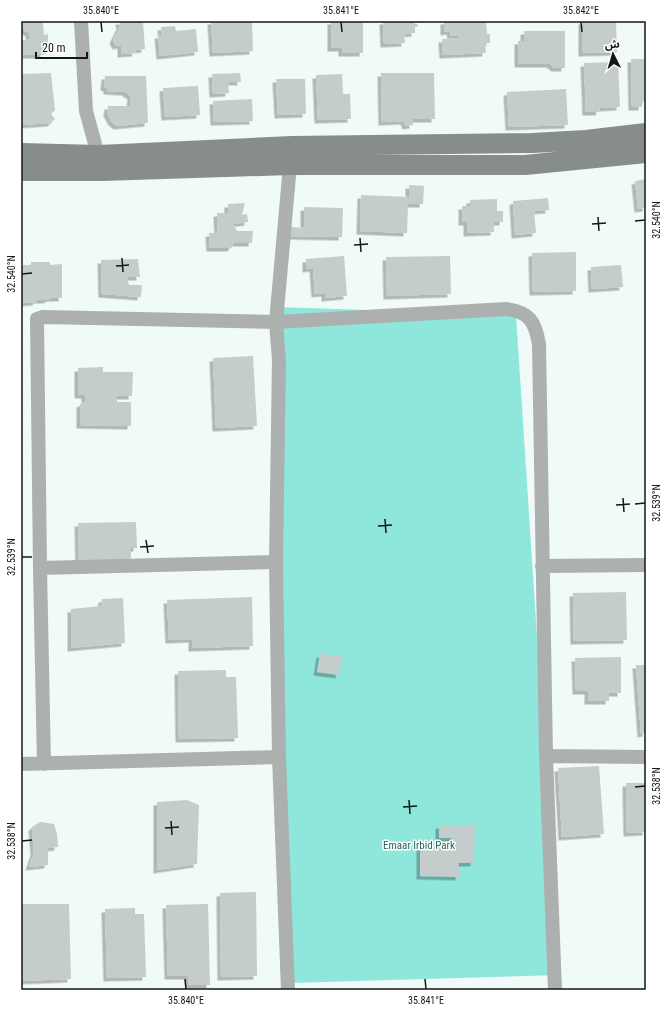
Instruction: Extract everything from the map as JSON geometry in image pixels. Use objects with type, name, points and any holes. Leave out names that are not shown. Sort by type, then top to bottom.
[{"type":"street","points":[[81,21],[86,111],[100,163]]},
{"type":"street","points":[[21,171],[292,146],[532,143],[586,140],[646,133]]},
{"type":"street","points":[[21,153],[100,163],[525,165],[646,152]]},
{"type":"street","points":[[288,990],[279,757],[276,562],[279,360],[276,322],[290,165]]},
{"type":"street","points":[[44,764],[37,319],[43,317],[276,322],[506,309],[518,311],[530,318],[536,330],[539,344],[546,756],[555,990]]},
{"type":"street","points":[[40,568],[276,562]]},
{"type":"street","points":[[542,566],[646,564]]},
{"type":"street","points":[[546,756],[646,756]]},
{"type":"street","points":[[21,764],[279,757]]},
{"type":"green space","name":"Emaar Irbid Park","points":[[276,307],[516,315],[559,975],[290,983]]},
{"type":"building","points":[[21,21],[43,21],[44,35],[48,34],[48,44],[44,44],[44,55],[24,55],[21,58],[21,41],[29,39],[29,33],[21,30]]},
{"type":"building","points":[[119,21],[143,21],[145,49],[135,50],[136,53],[121,54],[121,45],[116,46],[113,40],[120,26]]},
{"type":"building","points":[[211,21],[252,21],[253,51],[213,53]]},
{"type":"building","points":[[331,21],[363,21],[363,53],[342,53],[342,48],[331,48]]},
{"type":"building","points":[[383,21],[421,21],[421,23],[415,23],[415,33],[404,34],[405,43],[384,44]]},
{"type":"building","points":[[444,21],[486,21],[487,34],[490,34],[490,43],[485,43],[486,53],[443,55],[442,39],[459,38],[458,35],[451,36],[450,31],[444,32]]},
{"type":"building","points":[[582,21],[616,21],[617,52],[582,53]]},
{"type":"building","points":[[175,26],[176,31],[196,29],[198,52],[160,56],[158,35],[162,35],[161,27]]},
{"type":"building","points":[[524,31],[565,31],[565,68],[555,68],[550,64],[518,64],[518,41],[524,41]]},
{"type":"building","points":[[631,59],[646,59],[646,101],[642,101],[642,107],[632,107]]},
{"type":"building","points":[[618,62],[620,107],[600,108],[599,112],[586,112],[584,63]]},
{"type":"building","points":[[51,73],[55,110],[51,114],[55,119],[51,123],[21,125],[21,74]]},
{"type":"building","points":[[240,73],[241,82],[228,82],[229,93],[213,94],[212,74]]},
{"type":"building","points":[[381,73],[434,73],[435,119],[413,119],[413,125],[406,126],[404,121],[382,122]]},
{"type":"building","points":[[342,74],[343,94],[350,94],[351,119],[318,120],[316,75]]},
{"type":"building","points":[[105,76],[146,76],[148,123],[117,126],[112,122],[107,113],[108,106],[130,106],[131,96],[125,92],[107,91],[107,88],[104,87]]},
{"type":"building","points":[[276,79],[305,79],[306,114],[278,115]]},
{"type":"building","points":[[198,86],[200,115],[165,117],[163,88]]},
{"type":"building","points":[[566,89],[568,125],[509,127],[507,92]]},
{"type":"building","points":[[252,99],[253,121],[214,122],[213,101]]},
{"type":"building","points":[[646,179],[646,208],[638,209],[635,181]]},
{"type":"building","points":[[409,185],[424,186],[423,204],[408,204],[407,233],[360,231],[361,195],[409,197]]},
{"type":"building","points":[[548,198],[549,210],[534,211],[536,233],[515,235],[513,201]]},
{"type":"building","points":[[497,199],[497,211],[503,211],[503,222],[494,222],[494,232],[467,233],[467,222],[462,222],[462,206],[470,206],[470,200]]},
{"type":"building","points":[[245,203],[242,215],[247,214],[248,222],[233,224],[237,231],[253,231],[252,243],[234,243],[231,248],[210,248],[209,233],[218,233],[217,213],[228,213],[228,204]]},
{"type":"building","points":[[304,207],[343,208],[342,237],[289,236],[291,227],[304,228]]},
{"type":"building","points":[[576,252],[576,291],[533,292],[532,253]]},
{"type":"building","points":[[344,256],[347,296],[325,298],[325,293],[315,294],[313,268],[306,269],[306,259]]},
{"type":"building","points":[[450,256],[451,294],[387,296],[386,257]]},
{"type":"building","points":[[138,259],[140,277],[127,277],[129,285],[142,285],[141,297],[102,294],[101,260]]},
{"type":"building","points":[[31,262],[50,262],[50,265],[62,264],[62,298],[50,298],[47,300],[37,300],[36,302],[21,303],[21,265],[31,265]]},
{"type":"building","points":[[621,265],[623,287],[592,289],[591,267]]},
{"type":"building","points":[[253,356],[257,426],[216,428],[213,358]]},
{"type":"building","points":[[103,367],[103,372],[133,372],[132,396],[117,396],[117,402],[131,402],[131,426],[80,425],[80,404],[85,402],[85,395],[78,395],[78,368]]},
{"type":"building","points":[[136,522],[137,548],[131,548],[131,558],[124,562],[79,563],[78,523]]},
{"type":"building","points":[[626,592],[627,640],[574,641],[573,593]]},
{"type":"building","points":[[252,597],[253,646],[192,648],[192,639],[169,640],[167,600]]},
{"type":"building","points":[[123,598],[125,643],[71,648],[71,609],[101,606],[102,599]]},
{"type":"building","points":[[320,654],[342,656],[339,675],[317,672]]},
{"type":"building","points":[[621,657],[621,693],[609,693],[609,701],[588,701],[588,691],[576,691],[575,658]]},
{"type":"building","points":[[636,665],[646,665],[646,733],[641,734]]},
{"type":"building","points":[[226,670],[226,677],[236,677],[238,738],[179,739],[178,671]]},
{"type":"building","points":[[599,766],[604,834],[562,837],[558,768]]},
{"type":"building","points":[[626,783],[646,783],[646,832],[627,833]]},
{"type":"building","points":[[187,800],[199,805],[197,864],[157,870],[157,802]]},
{"type":"building","points":[[40,822],[54,824],[57,834],[58,847],[48,848],[48,865],[29,867],[34,852],[32,827]]},
{"type":"building","points":[[439,825],[475,825],[474,863],[459,863],[459,877],[420,876],[420,843],[455,844],[451,838],[439,838]]},
{"type":"building","points":[[256,892],[257,976],[221,977],[220,893]]},
{"type":"building","points":[[22,904],[69,904],[71,979],[21,981]]},
{"type":"building","points":[[208,904],[210,985],[189,985],[188,976],[168,976],[166,905]]},
{"type":"building","points":[[135,908],[135,914],[144,914],[146,977],[107,978],[105,909]]}]
